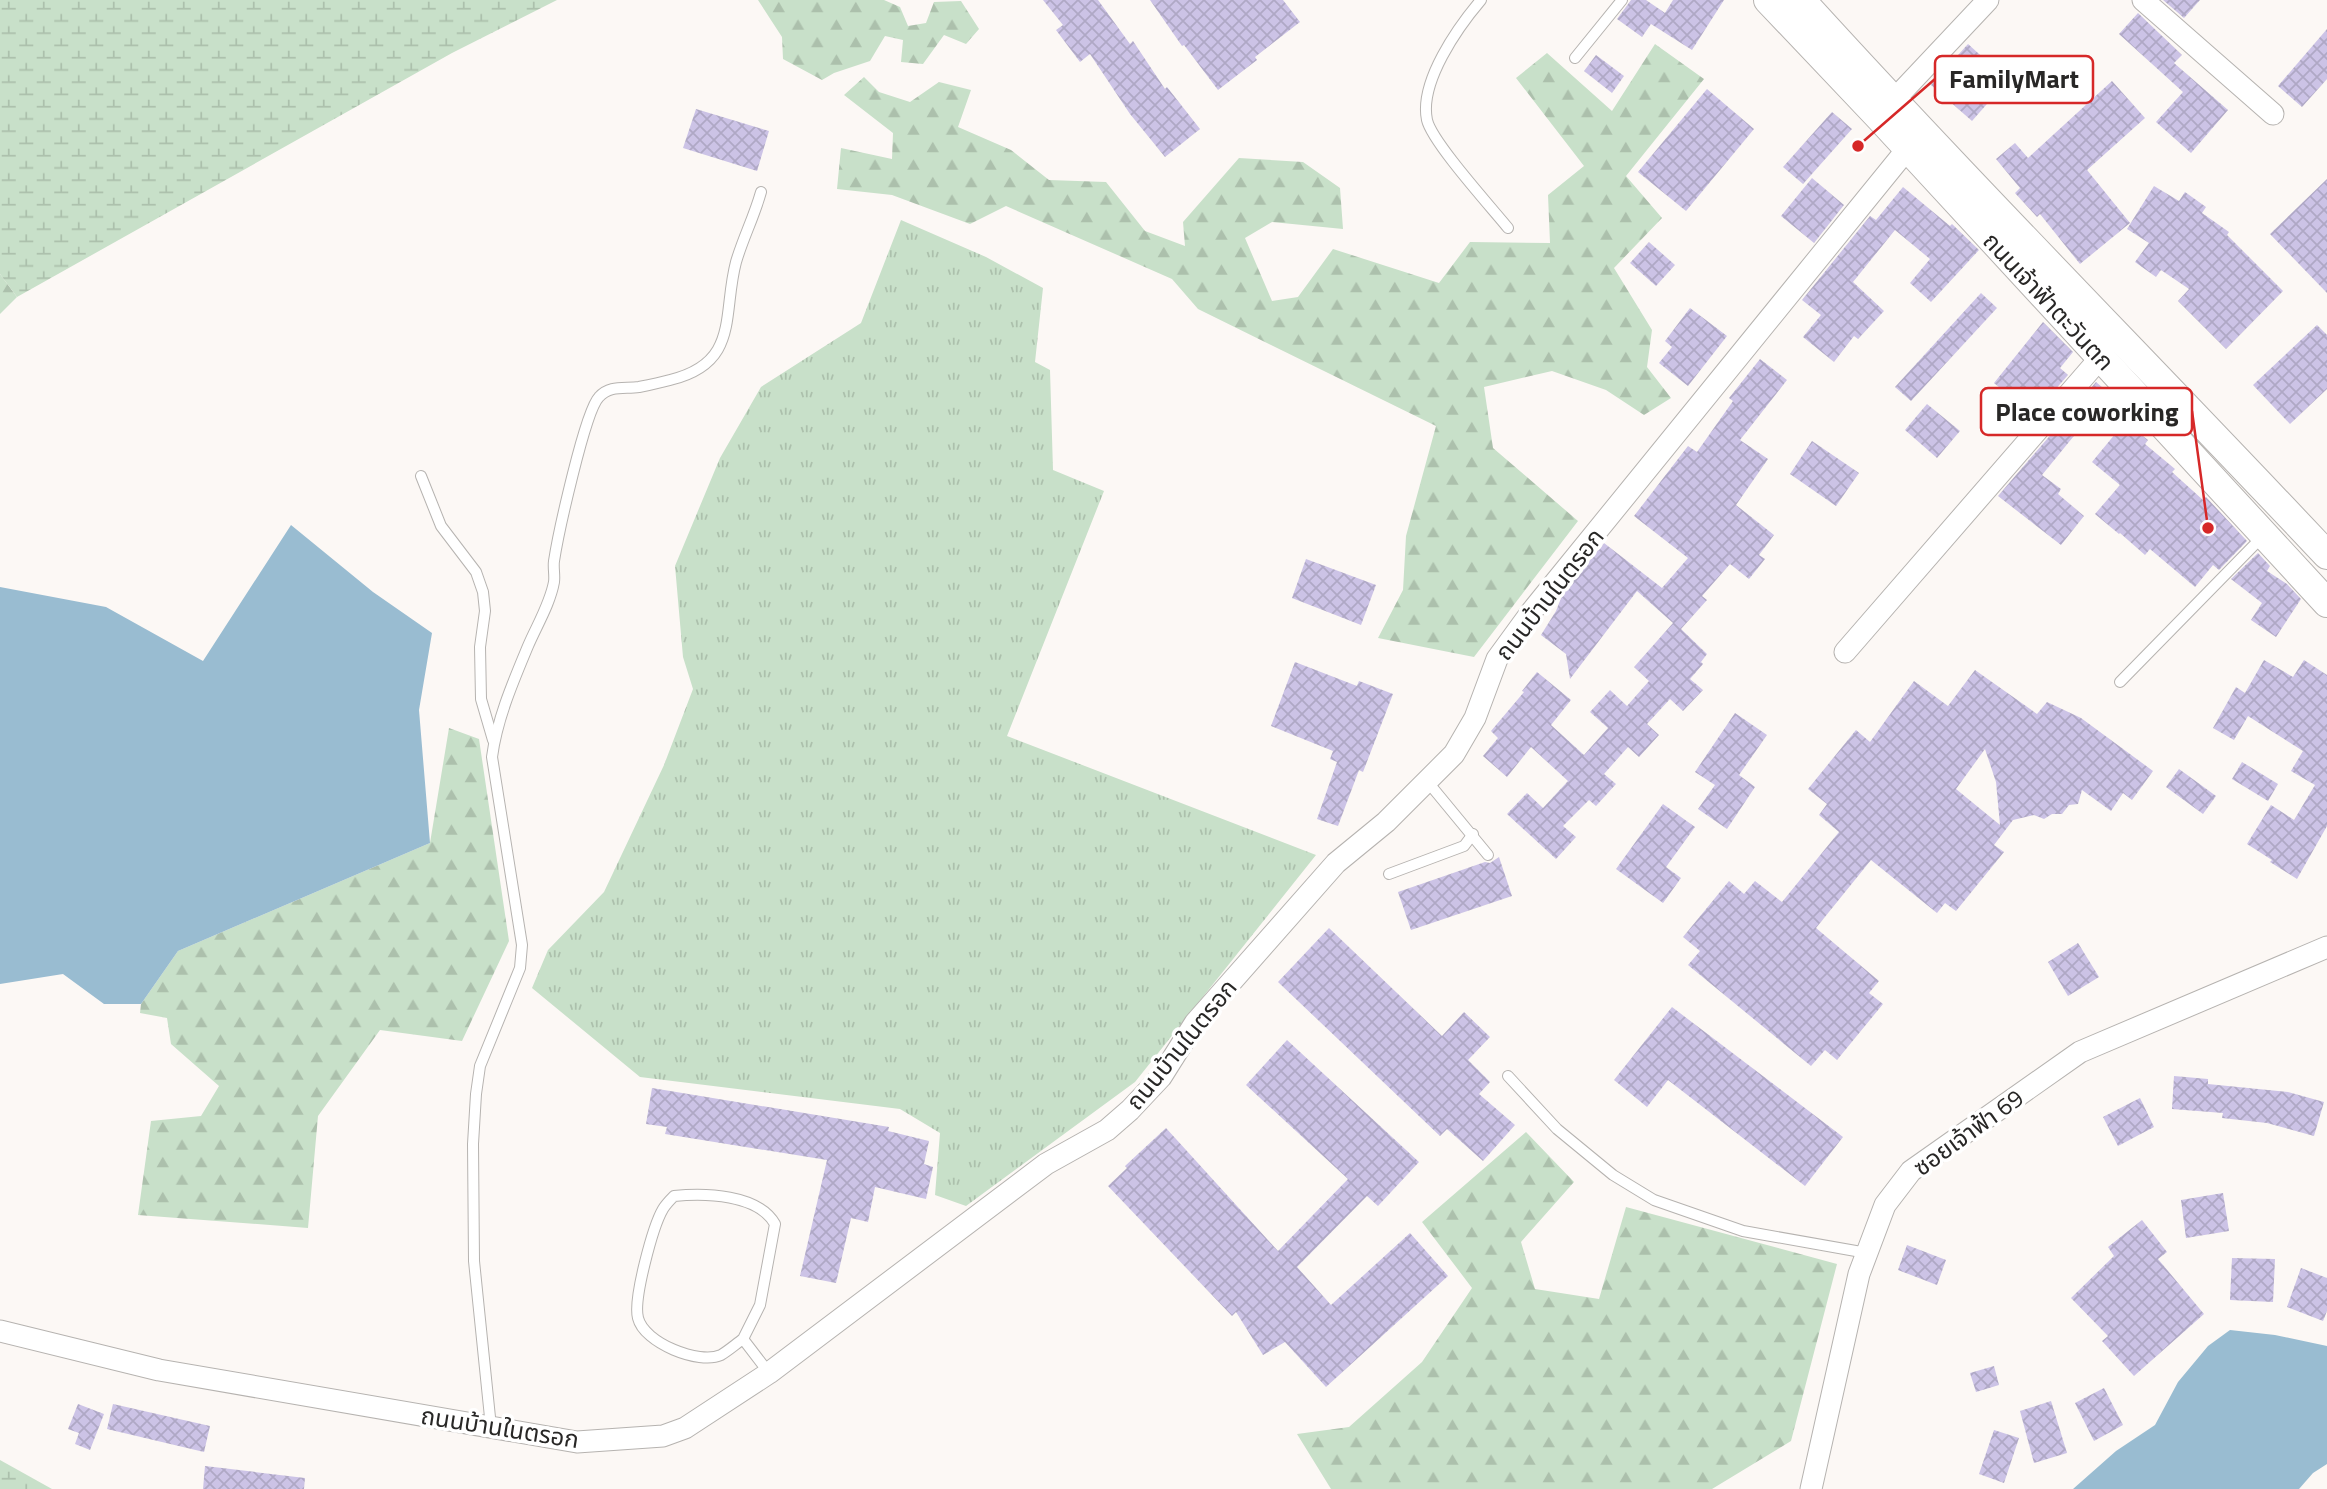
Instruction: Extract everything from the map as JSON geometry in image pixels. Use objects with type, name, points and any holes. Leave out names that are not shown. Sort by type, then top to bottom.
[{"type":"main road","name":"ถนนเจ้าฟ้าตะวันตก","points":[[1768,0],[2327,603]]},
{"type":"main road","name":"ถนนเจ้าฟ้าตะวันตก","points":[[1801,0],[1893,101],[2014,224],[2191,414],[2325,548]]},
{"type":"street","points":[[1893,101],[1988,0]]},
{"type":"street","points":[[2143,0],[2273,114]]},
{"type":"street","name":"ถนนบ้านในตรอก","points":[[0,1331],[159,1370],[577,1442],[663,1436],[685,1428],[769,1373],[1046,1164],[1107,1130],[1130,1110],[1161,1077],[1195,1023],[1336,863],[1386,822],[1454,754],[1475,718],[1497,659],[1532,611],[1908,148]]},
{"type":"street","points":[[1846,652],[2101,357]]},
{"type":"street","name":"ซอยเจ้าฟ้า 69","points":[[1811,1489],[1859,1274],[1885,1205],[1910,1171],[2080,1052],[2327,947]]},
{"type":"lane","points":[[1481,0],[1465,18],[1438,64],[1428,95],[1427,121],[1444,148],[1508,228]]},
{"type":"lane","points":[[1575,58],[1622,0]]},
{"type":"lane","points":[[491,1427],[474,1261],[473,1144],[476,1094],[481,1066],[520,968],[522,945],[492,757],[494,743],[500,719],[554,581],[554,563],[564,520],[588,420],[597,398],[614,388],[636,388],[676,379],[708,363],[725,336],[737,260],[754,220],[761,192]]},
{"type":"lane","points":[[421,476],[441,527],[476,572],[483,592],[485,611],[480,647],[481,699],[494,743]]},
{"type":"lane","points":[[2120,682],[2264,535]]},
{"type":"lane","points":[[1427,781],[1488,855]]},
{"type":"lane","points":[[1389,874],[1464,846],[1473,834]]},
{"type":"lane","points":[[1508,1076],[1557,1129],[1613,1175],[1654,1200],[1743,1231],[1867,1252]]},
{"type":"lane","points":[[701,1194],[737,1200],[768,1212],[775,1224],[760,1305],[743,1339],[719,1356],[699,1356],[658,1343],[646,1333],[638,1319],[638,1300],[646,1259],[663,1209],[674,1196],[701,1194]]},
{"type":"lane","points":[[743,1339],[769,1373]]},
{"type":"green space","points":[[0,0],[557,0],[452,53],[17,297],[0,274]]},
{"type":"green space","points":[[758,0],[884,0],[900,7],[908,26],[926,23],[934,2],[961,1],[979,29],[966,44],[944,35],[923,64],[901,62],[903,40],[885,36],[870,61],[822,80],[783,59],[782,37]]},
{"type":"green space","points":[[1655,44],[1704,79],[1626,176],[1662,218],[1614,268],[1652,330],[1647,367],[1671,398],[1644,415],[1606,390],[1552,371],[1484,387],[1493,448],[1578,521],[1474,657],[1378,638],[1403,590],[1406,536],[1436,426],[1198,309],[1172,279],[1006,206],[970,224],[892,195],[837,189],[841,148],[892,159],[893,133],[844,95],[864,77],[879,92],[910,102],[939,82],[971,90],[958,127],[1011,150],[1049,180],[1106,182],[1145,231],[1185,246],[1183,222],[1239,158],[1303,162],[1340,188],[1343,229],[1272,222],[1245,238],[1272,301],[1298,297],[1333,249],[1439,283],[1470,242],[1550,243],[1548,195],[1584,166],[1516,78],[1547,53],[1612,111]]},
{"type":"green space","points":[[901,220],[986,257],[1043,288],[1035,362],[1050,370],[1053,470],[1104,491],[1007,736],[1316,855],[1135,1082],[966,1206],[935,1195],[940,1133],[900,1109],[640,1077],[532,988],[548,950],[604,892],[664,765],[693,689],[683,657],[675,566],[720,458],[761,387],[861,323]]},
{"type":"green space","points":[[0,274],[17,297],[0,314]]},
{"type":"green space","points":[[449,728],[479,739],[509,941],[462,1041],[380,1030],[318,1116],[308,1228],[138,1215],[151,1121],[201,1116],[219,1086],[171,1044],[167,1018],[140,1013],[141,1004],[178,951],[430,843]]},
{"type":"green space","points":[[1526,1132],[1574,1182],[1521,1242],[1535,1289],[1599,1299],[1626,1207],[1837,1264],[1791,1441],[1712,1489],[1331,1489],[1297,1434],[1349,1427],[1422,1362],[1472,1288],[1422,1222]]},
{"type":"green space","points":[[0,1460],[52,1489],[0,1489]]},
{"type":"water","points":[[291,525],[373,592],[432,633],[419,710],[430,843],[178,951],[141,1004],[104,1004],[63,974],[0,984],[0,587],[106,607],[203,661]]},
{"type":"water","points":[[2230,1330],[2275,1335],[2327,1346],[2327,1464],[2313,1473],[2299,1489],[2073,1489],[2116,1451],[2155,1425],[2178,1382],[2208,1346]]},
{"type":"building","points":[[1043,0],[1098,0],[1130,44],[1133,41],[1165,89],[1167,87],[1200,129],[1165,157],[1130,114],[1090,54],[1080,62],[1056,30],[1063,25]]},
{"type":"building","points":[[1150,0],[1283,0],[1300,22],[1218,90],[1184,45],[1182,46]]},
{"type":"building","points":[[1631,0],[1646,0],[1665,13],[1673,0],[1724,0],[1692,50],[1651,24],[1642,37],[1617,19]]},
{"type":"building","points":[[2163,0],[2200,0],[2184,18]]},
{"type":"building","points":[[2138,13],[2182,55],[2174,63],[2228,110],[2191,153],[2156,122],[2183,92],[2119,34]]},
{"type":"building","points":[[2327,29],[2327,79],[2302,107],[2278,86]]},
{"type":"building","points":[[1968,44],[2008,80],[1972,121],[1931,85]]},
{"type":"building","points":[[1596,55],[1624,76],[1612,93],[1584,71]]},
{"type":"building","points":[[2112,81],[2145,118],[2087,170],[2130,223],[2080,264],[2040,214],[2037,217],[2015,193],[2020,188],[1996,159],[2015,143],[2028,158]]},
{"type":"building","points":[[1707,89],[1754,129],[1686,211],[1638,172]]},
{"type":"building","points":[[696,109],[769,131],[757,171],[683,148]]},
{"type":"building","points":[[1832,112],[1852,129],[1803,184],[1783,167]]},
{"type":"building","points":[[1812,178],[1844,205],[1814,243],[1781,216]]},
{"type":"building","points":[[2327,179],[2327,293],[2270,234]]},
{"type":"building","points":[[2154,186],[2179,201],[2185,192],[2206,207],[2202,213],[2229,232],[2227,235],[2283,291],[2226,349],[2178,301],[2189,289],[2161,270],[2156,277],[2135,262],[2149,243],[2127,229]]},
{"type":"building","points":[[1903,187],[1950,226],[1952,224],[1979,250],[1931,302],[1910,283],[1930,259],[1895,230],[1853,282],[1884,311],[1858,339],[1854,336],[1834,362],[1803,337],[1821,315],[1802,300],[1870,216],[1876,220]]},
{"type":"building","points":[[1649,242],[1675,265],[1656,286],[1630,263]]},
{"type":"building","points":[[1981,293],[1997,308],[1911,401],[1895,387]]},
{"type":"building","points":[[1690,308],[1727,336],[1688,386],[1659,363],[1672,347],[1665,341]]},
{"type":"building","points":[[2043,322],[2073,352],[2060,368],[2068,375],[2033,415],[1994,383]]},
{"type":"building","points":[[2317,325],[2327,335],[2327,389],[2290,424],[2253,385]]},
{"type":"building","points":[[1760,359],[1787,380],[1740,440],[1768,459],[1736,505],[1774,535],[1759,555],[1765,559],[1749,579],[1730,564],[1702,596],[1707,600],[1681,629],[1707,654],[1701,662],[1703,664],[1690,679],[1703,690],[1683,711],[1670,699],[1647,724],[1659,735],[1639,757],[1628,747],[1604,774],[1616,784],[1596,806],[1589,800],[1563,826],[1576,837],[1556,859],[1507,814],[1527,793],[1543,808],[1568,781],[1531,747],[1507,777],[1483,756],[1498,738],[1491,731],[1537,672],[1571,700],[1551,725],[1584,755],[1608,728],[1590,712],[1610,690],[1627,706],[1649,681],[1634,667],[1673,623],[1637,591],[1570,679],[1566,654],[1541,635],[1556,611],[1563,593],[1604,543],[1662,588],[1688,558],[1634,516],[1688,446],[1697,452],[1733,401],[1729,398]]},
{"type":"building","points":[[2096,382],[2109,393],[2042,475],[2061,489],[2058,494],[2084,516],[2061,545],[1998,496]]},
{"type":"building","points":[[1927,404],[1960,431],[1937,458],[1905,430]]},
{"type":"building","points":[[2125,422],[2148,440],[2145,444],[2175,469],[2172,472],[2203,500],[2206,497],[2247,541],[2219,570],[2213,565],[2195,587],[2150,549],[2145,555],[2095,514],[2120,485],[2092,462]]},
{"type":"building","points":[[1812,441],[1859,473],[1836,506],[1790,474]]},
{"type":"building","points":[[2258,553],[2270,566],[2267,571],[2287,584],[2301,599],[2276,637],[2251,620],[2262,603],[2231,579]]},
{"type":"building","points":[[1306,559],[1376,585],[1361,625],[1292,598]]},
{"type":"building","points":[[2264,660],[2293,677],[2304,660],[2327,675],[2327,826],[2297,879],[2247,844],[2271,805],[2294,820],[2315,785],[2291,771],[2303,751],[2248,716],[2234,740],[2213,728],[2236,687],[2245,693]]},
{"type":"building","points":[[1295,662],[1357,686],[1359,681],[1393,694],[1363,772],[1359,770],[1338,826],[1317,819],[1337,762],[1330,759],[1333,751],[1271,726]]},
{"type":"building","points":[[1975,670],[2037,714],[2047,702],[2081,718],[2153,771],[2132,800],[2123,793],[2111,811],[2082,790],[2078,804],[2069,805],[2062,814],[2052,814],[2044,819],[2034,815],[2013,820],[1994,845],[2004,852],[1956,911],[1945,903],[1937,913],[1871,860],[1816,928],[1879,981],[1869,993],[1883,1004],[1837,1060],[1825,1050],[1811,1066],[1688,965],[1700,951],[1683,937],[1729,881],[1744,894],[1755,881],[1782,902],[1839,832],[1819,815],[1827,804],[1808,789],[1856,730],[1870,742],[1914,681],[1948,706]],"holes":[[[1985,749],[1996,782],[2000,825],[1956,789]]]},
{"type":"building","points":[[1735,713],[1767,735],[1739,775],[1755,787],[1727,829],[1698,809],[1715,785],[1695,772]]},
{"type":"building","points":[[2242,762],[2278,784],[2268,801],[2232,779]]},
{"type":"building","points":[[2179,769],[2216,796],[2203,814],[2166,787]]},
{"type":"building","points":[[1663,804],[1695,827],[1666,867],[1681,878],[1663,903],[1616,869]]},
{"type":"building","points":[[1499,857],[1512,896],[1411,930],[1398,892],[1485,862],[1490,863]]},
{"type":"building","points":[[1329,928],[1442,1036],[1464,1012],[1490,1037],[1468,1060],[1490,1082],[1479,1094],[1515,1125],[1483,1161],[1447,1129],[1440,1136],[1278,982]]},
{"type":"building","points":[[2078,943],[2099,977],[2068,996],[2048,962]]},
{"type":"building","points":[[1672,1007],[1843,1137],[1805,1186],[1668,1080],[1647,1107],[1614,1080]]},
{"type":"building","points":[[1287,1040],[1419,1162],[1378,1206],[1367,1196],[1297,1267],[1331,1305],[1410,1233],[1448,1276],[1326,1387],[1285,1342],[1263,1355],[1236,1312],[1232,1316],[1108,1186],[1127,1168],[1125,1166],[1166,1128],[1278,1251],[1348,1179],[1246,1085]]},
{"type":"building","points":[[2174,1076],[2208,1079],[2208,1084],[2288,1092],[2324,1102],[2314,1136],[2267,1123],[2222,1118],[2223,1113],[2172,1109]]},
{"type":"building","points":[[652,1088],[889,1127],[888,1131],[929,1141],[924,1164],[933,1167],[926,1199],[875,1187],[868,1222],[851,1218],[836,1283],[800,1276],[827,1160],[665,1134],[667,1127],[646,1124]]},
{"type":"building","points":[[2140,1098],[2154,1127],[2118,1146],[2103,1117]]},
{"type":"building","points":[[2223,1193],[2229,1231],[2186,1238],[2181,1200]]},
{"type":"building","points":[[2142,1220],[2167,1252],[2158,1259],[2204,1314],[2134,1376],[2102,1341],[2108,1336],[2071,1298],[2114,1256],[2108,1247]]},
{"type":"building","points":[[1907,1245],[1946,1260],[1937,1285],[1898,1270]]},
{"type":"building","points":[[2232,1258],[2275,1259],[2273,1302],[2230,1300]]},
{"type":"building","points":[[2301,1268],[2327,1278],[2327,1311],[2323,1321],[2287,1307]]},
{"type":"building","points":[[1994,1366],[1999,1385],[1976,1392],[1970,1373]]},
{"type":"building","points":[[2104,1388],[2123,1425],[2094,1441],[2075,1403]]},
{"type":"building","points":[[2051,1401],[2067,1453],[2034,1463],[2020,1411]]},
{"type":"building","points":[[78,1404],[104,1414],[90,1450],[75,1444],[79,1433],[68,1429]]},
{"type":"building","points":[[113,1404],[210,1426],[204,1452],[107,1429]]},
{"type":"building","points":[[1994,1430],[2019,1438],[2004,1483],[1979,1474]]},
{"type":"building","points":[[205,1466],[305,1478],[304,1489],[203,1489]]},
{"type":"place","name":"FamilyMart","points":[[1858,146]]},
{"type":"place","name":"Place coworking","points":[[2208,528]]}]
